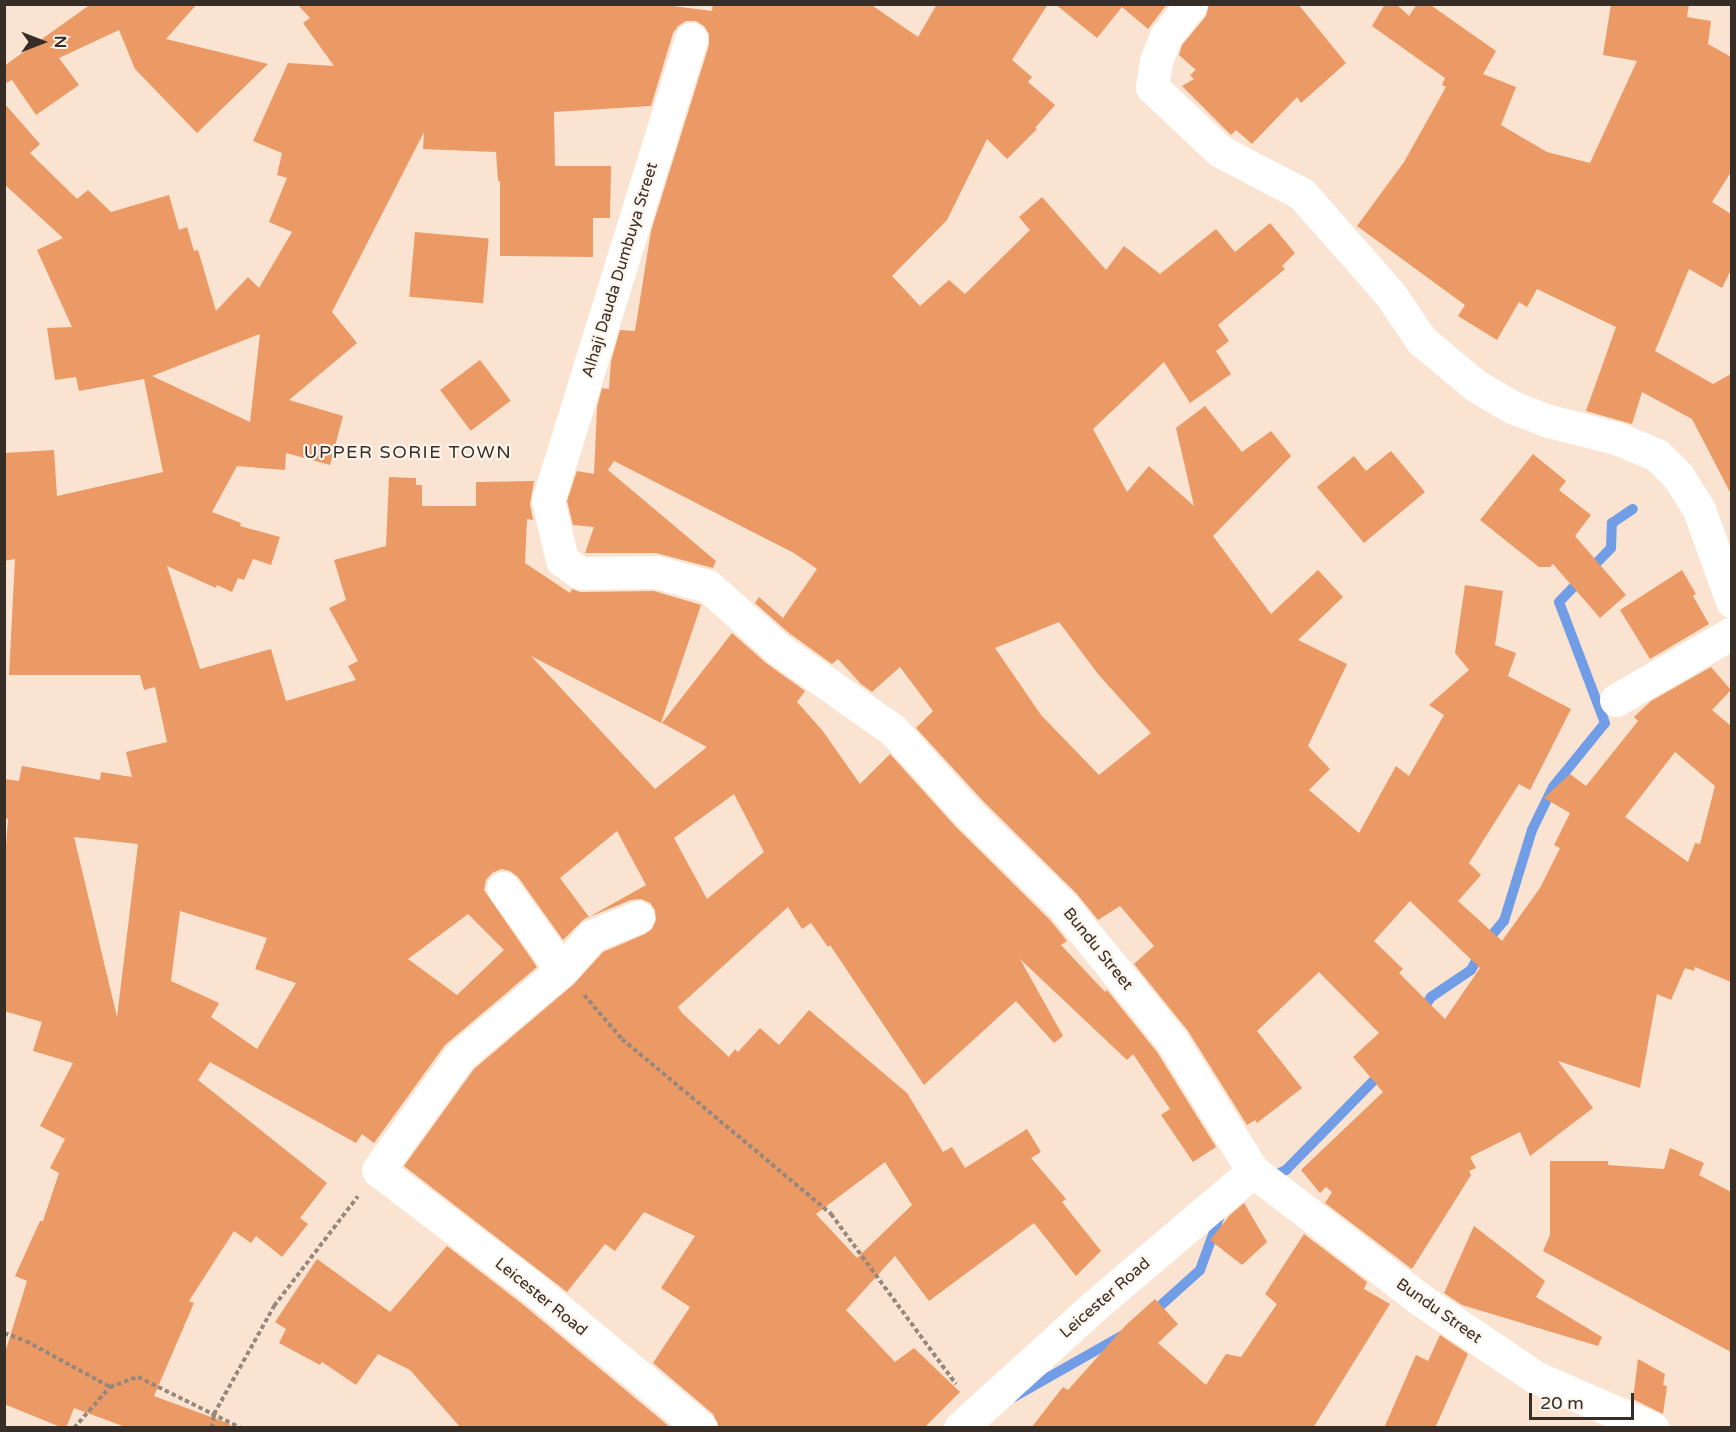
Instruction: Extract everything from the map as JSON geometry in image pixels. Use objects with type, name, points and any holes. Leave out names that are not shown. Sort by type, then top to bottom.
[{"type":"street","points":[[1191,4],[1166,36],[1156,61],[1152,87],[1220,151],[1302,194],[1390,294],[1420,340],[1475,385],[1512,407],[1550,421],[1616,438],[1657,455],[1678,476],[1699,510],[1731,601]]},
{"type":"street","name":"Alhaji Dauda Dumbuya Street","points":[[548,500],[691,39]]},
{"type":"street","name":"Bundu Street","points":[[548,500],[562,560],[580,573],[656,572],[708,586],[777,648],[893,730],[969,814],[1064,907],[1172,1041],[1253,1171],[1420,1300],[1535,1377],[1652,1428]]},
{"type":"street","points":[[1616,700],[1731,633]]},
{"type":"street","points":[[503,888],[562,970]]},
{"type":"street","points":[[378,1170],[460,1056],[562,970],[592,936],[638,917]]},
{"type":"street","name":"Leicester Road","points":[[378,1170],[533,1288],[701,1428]]},
{"type":"street","name":"Leicester Road","points":[[969,1421],[1094,1306],[1253,1171]]},
{"type":"path","points":[[562,970],[622,1039],[831,1214],[969,1421]]},
{"type":"path","points":[[212,1428],[214,1414],[274,1306],[378,1170]]},
{"type":"path","points":[[4,1333],[26,1341],[110,1387]]},
{"type":"path","points":[[74,1428],[110,1387],[138,1377],[241,1428]]},
{"type":"building","points":[[91,4],[197,4],[166,39],[268,64],[197,133],[135,69],[119,30],[59,58],[79,85],[36,115],[12,80],[6,83],[4,66]]},
{"type":"building","points":[[297,4],[657,4],[712,11],[713,4],[870,4],[918,37],[937,4],[1048,4],[1012,60],[1032,77],[1028,82],[1055,105],[1035,128],[1037,129],[1007,159],[987,139],[947,220],[892,276],[920,306],[949,280],[965,294],[1030,230],[1019,217],[1042,197],[1106,270],[1124,246],[1160,274],[1216,229],[1235,252],[1270,223],[1295,253],[1282,266],[1285,269],[1218,325],[1229,341],[1216,351],[1231,374],[1190,403],[1164,362],[1093,429],[1127,492],[1149,466],[1194,506],[1176,428],[1205,406],[1242,452],[1271,431],[1291,456],[1213,536],[1271,614],[1318,570],[1343,597],[1298,640],[1347,664],[1308,746],[1330,769],[1309,790],[1359,833],[1396,766],[1409,776],[1444,715],[1429,705],[1469,670],[1455,653],[1465,585],[1503,591],[1495,645],[1516,653],[1508,676],[1571,709],[1530,790],[1519,784],[1469,863],[1481,875],[1458,901],[1502,941],[1540,888],[1560,848],[1554,845],[1570,813],[1544,798],[1570,774],[1586,786],[1638,721],[1634,717],[1651,701],[1711,667],[1731,690],[1712,710],[1731,726],[1731,982],[1695,967],[1694,971],[1685,968],[1671,1000],[1657,994],[1640,1088],[1558,1061],[1593,1108],[1530,1156],[1520,1132],[1470,1157],[1476,1168],[1469,1171],[1471,1175],[1412,1269],[1325,1203],[1332,1192],[1326,1187],[1320,1193],[1301,1170],[1383,1092],[1353,1057],[1379,1033],[1319,972],[1257,1031],[1302,1088],[1257,1123],[1255,1120],[1247,1125],[1188,1031],[1134,964],[1154,946],[1120,906],[1098,920],[1077,894],[983,801],[916,728],[933,711],[900,667],[872,692],[861,684],[838,659],[832,664],[789,633],[755,603],[759,597],[783,618],[817,569],[794,553],[614,461],[608,470],[716,561],[713,568],[656,553],[585,553],[594,527],[573,525],[567,501],[577,471],[594,474],[597,407],[602,388],[609,389],[611,361],[620,330],[635,331],[651,231],[709,45],[709,34],[704,26],[696,21],[686,21],[673,33],[651,106],[554,112],[555,166],[611,166],[610,218],[593,218],[593,257],[500,256],[500,181],[498,181],[496,152],[423,149],[424,132],[332,312],[357,343],[289,400],[343,416],[330,465],[286,453],[285,470],[237,466],[212,512],[241,523],[240,526],[280,537],[271,565],[253,559],[244,580],[238,578],[232,592],[217,585],[216,588],[167,566],[200,669],[271,649],[286,701],[356,680],[348,666],[358,661],[329,608],[346,600],[334,560],[386,546],[389,477],[416,478],[416,485],[422,485],[422,506],[476,506],[476,482],[534,481],[530,504],[533,520],[527,519],[525,563],[570,593],[572,589],[580,592],[654,591],[701,605],[661,723],[531,656],[655,789],[707,747],[662,723],[732,633],[766,663],[805,691],[797,702],[822,730],[860,784],[890,754],[956,827],[1050,920],[1067,941],[1061,945],[1105,992],[1107,990],[1157,1052],[1216,1147],[1193,1162],[1161,1115],[1170,1109],[1133,1054],[1127,1060],[1020,959],[1063,1036],[1054,1043],[1016,1001],[924,1085],[830,945],[828,947],[811,923],[802,929],[788,907],[678,1007],[682,1013],[729,1057],[735,1049],[738,1052],[760,1028],[779,1045],[809,1010],[907,1093],[943,1152],[952,1147],[965,1168],[1027,1129],[1041,1152],[1031,1158],[1066,1199],[1062,1202],[1101,1251],[1076,1276],[1034,1223],[929,1301],[895,1256],[846,1310],[895,1362],[914,1348],[960,1392],[924,1428],[719,1428],[713,1414],[653,1363],[690,1307],[661,1288],[695,1236],[644,1212],[615,1251],[605,1244],[567,1292],[404,1166],[474,1069],[574,984],[603,952],[645,934],[652,929],[656,920],[655,910],[650,903],[641,899],[631,900],[589,917],[584,919],[563,940],[518,877],[510,871],[501,869],[492,873],[486,880],[484,890],[537,967],[445,1045],[374,1143],[362,1134],[356,1143],[210,1062],[198,1080],[327,1183],[300,1218],[308,1224],[282,1257],[256,1236],[251,1243],[234,1231],[189,1301],[194,1303],[154,1396],[230,1424],[229,1428],[128,1428],[74,1408],[66,1428],[63,1428],[4,1404],[4,1356],[27,1281],[15,1276],[40,1221],[43,1221],[59,1173],[50,1168],[65,1139],[40,1126],[73,1063],[33,1051],[42,1022],[4,1011],[4,870],[8,819],[4,818],[4,779],[19,781],[22,766],[100,780],[101,772],[132,777],[126,752],[167,742],[155,687],[144,690],[140,675],[9,675],[15,559],[4,561],[4,453],[54,450],[57,496],[163,472],[144,379],[79,391],[76,377],[55,380],[47,328],[72,327],[37,250],[63,238],[4,184],[4,103],[40,144],[30,153],[77,199],[88,190],[111,212],[169,195],[179,230],[187,227],[194,251],[198,250],[216,311],[248,277],[259,288],[292,232],[269,222],[287,178],[277,175],[282,153],[253,141],[288,63],[334,66],[303,23],[310,18]],"holes":[[[260,334],[250,422],[152,376]],[[1059,622],[1098,674],[1151,733],[1099,775],[1041,715],[995,648]],[[1675,752],[1715,786],[1700,844],[1695,843],[1688,862],[1625,817]],[[734,794],[764,852],[707,899],[674,838]],[[617,831],[646,885],[589,917],[560,878]],[[74,837],[138,844],[117,1017]],[[1410,901],[1480,968],[1445,1019],[1399,973],[1403,969],[1374,941]],[[180,911],[267,938],[255,969],[296,983],[257,1049],[211,1017],[219,1003],[171,981]],[[468,914],[504,950],[457,995],[408,959]],[[885,1162],[912,1205],[857,1258],[816,1214]]]},
{"type":"building","points":[[1055,4],[1167,4],[1148,29],[1122,7],[1097,38]]},
{"type":"building","points":[[1209,4],[1298,4],[1346,63],[1301,103],[1297,97],[1252,144],[1236,130],[1231,135],[1182,86],[1194,79],[1190,75],[1196,70],[1179,55],[1182,45],[1206,16]]},
{"type":"building","points":[[1385,4],[1396,4],[1409,16],[1417,4],[1429,4],[1496,51],[1483,74],[1516,87],[1501,125],[1547,152],[1590,163],[1637,61],[1603,55],[1611,4],[1689,4],[1687,17],[1711,21],[1708,44],[1731,57],[1731,172],[1712,202],[1731,214],[1731,270],[1722,288],[1689,269],[1655,351],[1713,384],[1731,374],[1731,494],[1692,419],[1642,392],[1632,424],[1586,411],[1616,327],[1537,289],[1527,307],[1519,302],[1497,340],[1458,316],[1465,305],[1357,226],[1404,162],[1446,87],[1442,85],[1445,78],[1372,26]]},
{"type":"building","points":[[415,232],[489,238],[483,303],[409,297]]},
{"type":"building","points":[[480,360],[511,401],[471,431],[440,390]]},
{"type":"building","points":[[1391,451],[1425,492],[1364,543],[1317,487],[1354,456],[1366,471]]},
{"type":"building","points":[[1533,454],[1566,481],[1559,490],[1591,515],[1575,536],[1626,595],[1600,618],[1553,564],[1550,567],[1539,567],[1480,520]]},
{"type":"building","points":[[1682,570],[1709,624],[1650,659],[1620,610]]},
{"type":"building","points":[[1670,1148],[1704,1163],[1699,1175],[1731,1192],[1731,1352],[1543,1251],[1550,1235],[1550,1161],[1608,1161],[1608,1165],[1664,1169]]},
{"type":"building","points":[[1244,1203],[1267,1242],[1242,1265],[1210,1240],[1230,1215]]},
{"type":"building","points":[[1474,1226],[1545,1281],[1536,1297],[1602,1337],[1598,1346],[1462,1305],[1444,1293]]},
{"type":"building","points":[[1304,1234],[1367,1282],[1364,1289],[1390,1304],[1313,1428],[1031,1428],[1063,1387],[1068,1390],[1126,1325],[1155,1299],[1178,1324],[1158,1343],[1206,1385],[1226,1354],[1241,1357],[1277,1304],[1265,1294]]},
{"type":"building","points":[[447,1246],[521,1303],[671,1428],[461,1428],[410,1370],[378,1354],[356,1385],[322,1362],[320,1365],[279,1343],[286,1329],[275,1322],[317,1259],[390,1312]]},
{"type":"building","points":[[1440,1335],[1468,1354],[1435,1428],[1384,1428],[1416,1355],[1428,1361]]},
{"type":"building","points":[[1638,1359],[1665,1374],[1663,1385],[1667,1386],[1663,1414],[1633,1399]]},
{"type":"waterway","points":[[1420,1013],[1431,997],[1471,970],[1487,941],[1504,921],[1532,830],[1553,787],[1605,723],[1559,602],[1611,548],[1612,523],[1633,509]]},
{"type":"waterway","points":[[1271,1177],[1286,1170],[1383,1071]]},
{"type":"waterway","points":[[1150,1315],[1200,1270],[1222,1210]]},
{"type":"waterway","points":[[1014,1397],[1123,1335]]},
{"type":"district","name":"UPPER SORIE TOWN","points":[[408,452]]}]
